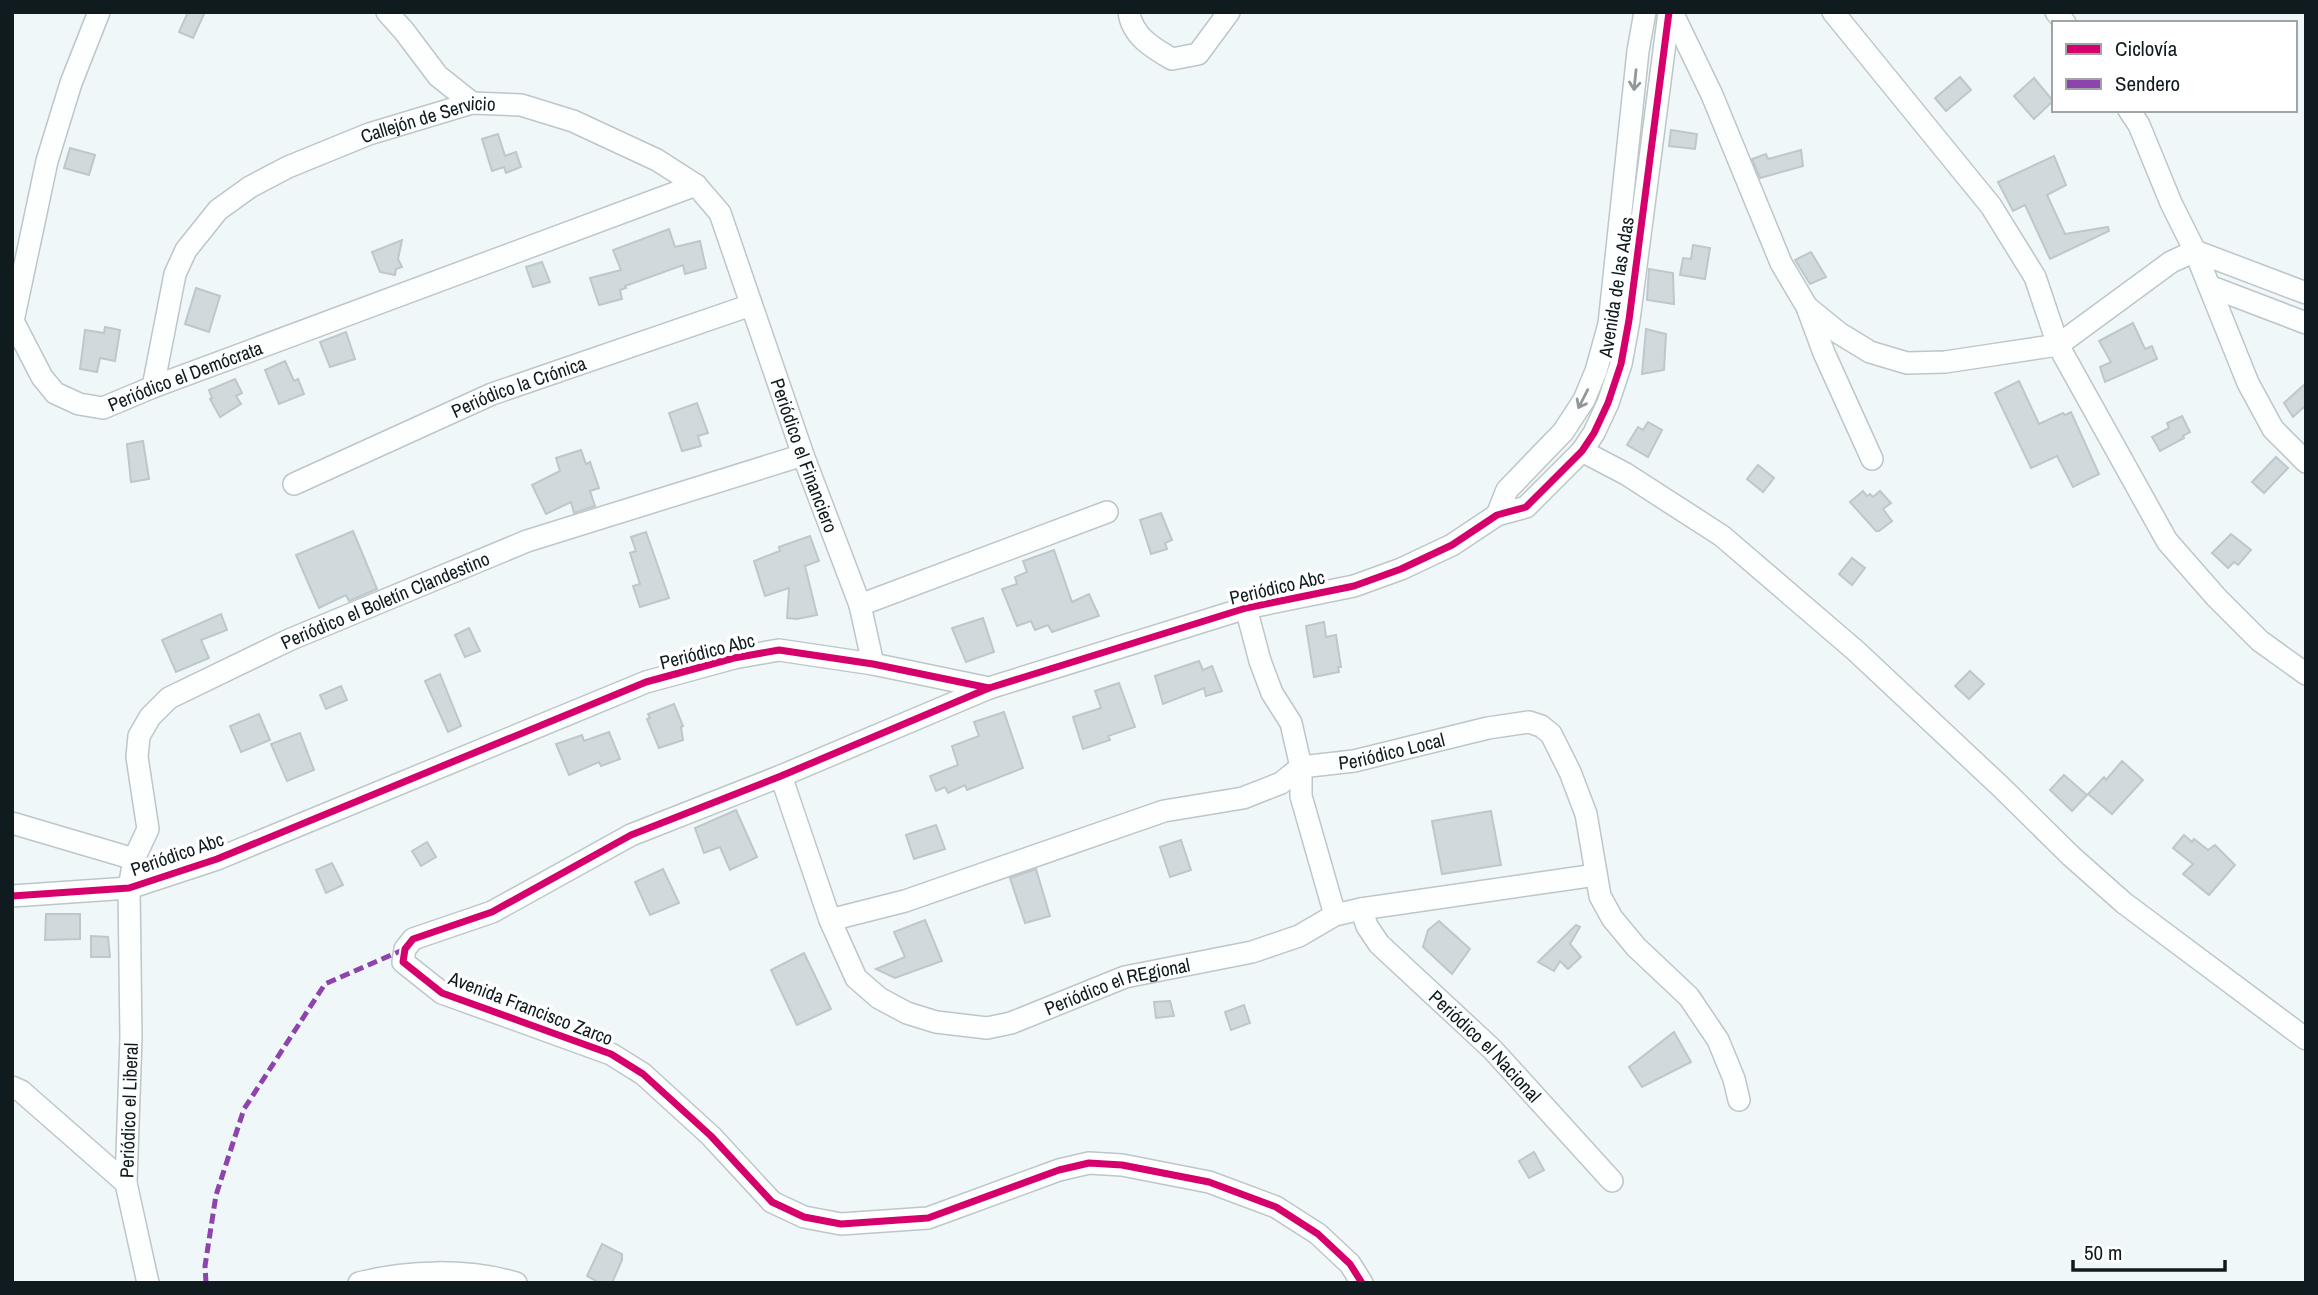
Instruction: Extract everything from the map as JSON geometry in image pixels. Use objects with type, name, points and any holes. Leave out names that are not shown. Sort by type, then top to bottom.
[{"type":"street","name":"Periódico el Demócrata","points":[[99,12],[71,83],[47,161],[13,323],[42,377],[55,393],[79,404],[103,408],[696,185]]},
{"type":"street","points":[[387,12],[438,76],[472,103]]},
{"type":"street","points":[[1129,12],[1130,20],[1146,43],[1172,60],[1198,54],[1229,12]]},
{"type":"street","name":"Avenida de las Adas","points":[[1497,515],[1507,490],[1563,432],[1584,400],[1596,371],[1609,324],[1638,51],[1645,12]]},
{"type":"street","points":[[1671,12],[1712,95],[1781,262],[1807,307],[1824,353],[1872,459]]},
{"type":"street","name":"Avenida de las Adas","points":[[1497,515],[1526,507],[1582,451],[1608,403],[1621,364],[1629,320],[1671,12]]},
{"type":"street","points":[[1833,12],[1991,206],[2035,277],[2058,345],[2124,468],[2167,541],[2216,597],[2260,641],[2306,674]]},
{"type":"street","name":"Callejón de Servicio","points":[[153,387],[175,274],[186,250],[218,210],[250,187],[288,167],[369,134],[472,103],[521,105],[573,121],[657,160],[696,185],[720,212],[751,305]]},
{"type":"street","points":[[2130,112],[2139,125],[2171,204],[2195,251],[2248,383],[2273,429],[2306,461]]},
{"type":"street","points":[[1807,307],[1839,334],[1870,352],[1907,363],[1945,362],[2058,345],[2171,262],[2195,251],[2306,293]]},
{"type":"street","points":[[2209,286],[2306,323]]},
{"type":"street","name":"Periódico el Financiero","points":[[751,305],[803,455],[860,605]]},
{"type":"street","name":"Periódico la Crónica","points":[[294,484],[492,394],[751,305]]},
{"type":"street","points":[[1582,451],[1626,474],[1722,536],[1856,651],[2124,903],[2306,1039]]},
{"type":"street","name":"Periódico el Boletín Clandestino","points":[[129,888],[134,859],[148,829],[138,757],[139,736],[150,717],[169,698],[289,640],[527,541],[803,455]]},
{"type":"street","points":[[873,664],[860,605],[1107,512]]},
{"type":"street","name":"Periódico Abc","points":[[12,895],[129,888],[217,859],[646,682],[734,658],[779,650],[873,664],[989,688],[1246,608],[1354,586],[1401,569],[1452,545],[1497,515]]},
{"type":"street","points":[[1246,608],[1264,672],[1272,692],[1291,723],[1301,767],[1301,796],[1335,915]]},
{"type":"street","points":[[781,776],[989,688]]},
{"type":"street","name":"Periódico Local","points":[[830,920],[905,901],[1164,810],[1243,798],[1281,783],[1301,767],[1354,761],[1498,726],[1529,722],[1541,726],[1551,734],[1587,814],[1600,896],[1612,918],[1636,947],[1689,997],[1718,1040],[1734,1079],[1739,1100]]},
{"type":"street","name":"Periódico el REgional","points":[[781,776],[830,920],[856,978],[879,998],[907,1013],[936,1022],[987,1028],[1011,1023],[1125,977],[1252,952],[1300,936],[1335,915],[1360,909],[1597,874]]},
{"type":"street","name":"Avenida Francisco Zarco","points":[[781,776],[631,835],[492,912],[413,939],[405,949],[403,962],[442,993],[611,1055],[643,1074],[711,1136],[772,1202],[804,1217],[841,1224],[928,1218],[1059,1170],[1089,1163],[1122,1165],[1209,1182],[1276,1207],[1318,1234],[1350,1264],[1362,1283]]},
{"type":"street","points":[[12,823],[134,859]]},
{"type":"street","name":"Periódico el Liberal","points":[[126,1183],[131,1038],[129,888]]},
{"type":"street","name":"Periódico el Nacional","points":[[1360,909],[1379,944],[1492,1049],[1612,1181]]},
{"type":"street","name":"Periódico el Liberal","points":[[12,1087],[21,1091],[126,1183]]},
{"type":"street","points":[[126,1183],[148,1283]]},
{"type":"street","points":[[359,1283],[383,1277],[435,1274],[497,1277],[516,1283]]},
{"type":"building","points":[[188,12],[205,12],[193,38],[179,32]]},
{"type":"building","points":[[1960,77],[1971,90],[1946,111],[1935,98]]},
{"type":"building","points":[[2034,78],[2052,102],[2034,119],[2014,96]]},
{"type":"building","points":[[1671,130],[1697,134],[1695,149],[1669,146]]},
{"type":"building","points":[[498,134],[505,156],[516,152],[521,167],[506,173],[504,167],[492,171],[482,139]]},
{"type":"building","points":[[70,148],[95,155],[89,175],[64,168]]},
{"type":"building","points":[[1801,150],[1803,166],[1760,178],[1752,159],[1766,154],[1768,159]]},
{"type":"building","points":[[2054,156],[2066,185],[2047,195],[2065,234],[2108,227],[2109,231],[2050,259],[2025,205],[2013,211],[1998,182]]},
{"type":"building","points":[[669,229],[675,247],[700,241],[706,268],[685,274],[683,265],[625,286],[626,288],[620,290],[622,299],[599,305],[590,278],[621,270],[613,250]]},
{"type":"building","points":[[402,240],[398,259],[402,267],[396,269],[395,275],[380,272],[372,252]]},
{"type":"building","points":[[1693,245],[1710,248],[1705,279],[1680,275],[1683,258],[1691,259]]},
{"type":"building","points":[[1811,252],[1826,277],[1810,284],[1795,260]]},
{"type":"building","points":[[542,262],[550,282],[533,287],[526,267]]},
{"type":"building","points":[[1649,269],[1673,273],[1674,304],[1647,300]]},
{"type":"building","points":[[196,288],[220,296],[209,332],[185,324]]},
{"type":"building","points":[[2133,323],[2145,349],[2152,346],[2157,359],[2105,382],[2100,367],[2111,362],[2099,341]]},
{"type":"building","points":[[105,327],[120,330],[115,361],[100,358],[97,372],[80,369],[85,330],[104,333]]},
{"type":"building","points":[[1646,329],[1666,334],[1664,370],[1642,374]]},
{"type":"building","points":[[346,332],[355,359],[330,367],[320,342]]},
{"type":"building","points":[[285,361],[294,381],[298,379],[304,394],[279,404],[265,370]]},
{"type":"building","points":[[235,379],[242,393],[236,396],[241,404],[220,417],[210,399],[209,390]]},
{"type":"building","points":[[2019,381],[2039,424],[2071,412],[2099,474],[2073,487],[2057,456],[2031,468],[1995,393]]},
{"type":"building","points":[[2306,383],[2306,405],[2293,417],[2284,403]]},
{"type":"building","points":[[697,403],[708,433],[698,436],[701,446],[682,451],[669,413]]},
{"type":"building","points":[[2182,416],[2190,432],[2160,451],[2152,437],[2169,428],[2167,423]]},
{"type":"building","points":[[1648,422],[1662,430],[1648,457],[1627,445],[1638,427],[1643,430]]},
{"type":"building","points":[[143,441],[149,479],[131,482],[127,444]]},
{"type":"building","points":[[581,450],[586,464],[590,462],[599,488],[590,491],[595,506],[574,513],[571,502],[546,514],[532,485],[560,471],[556,458]]},
{"type":"building","points":[[2276,457],[2288,468],[2264,493],[2252,482]]},
{"type":"building","points":[[1758,465],[1774,478],[1763,492],[1747,479]]},
{"type":"building","points":[[1863,491],[1867,496],[1870,494],[1873,497],[1880,491],[1891,503],[1883,509],[1892,521],[1879,531],[1876,531],[1850,502]]},
{"type":"building","points":[[1161,513],[1172,540],[1165,543],[1167,549],[1151,554],[1140,520]]},
{"type":"building","points":[[353,531],[377,589],[349,601],[346,595],[319,608],[296,555]]},
{"type":"building","points":[[646,532],[669,598],[640,607],[633,586],[640,584],[630,553],[636,551],[631,537]]},
{"type":"building","points":[[2231,534],[2251,550],[2238,565],[2234,562],[2228,568],[2212,553]]},
{"type":"building","points":[[810,536],[819,561],[805,566],[817,615],[787,618],[789,588],[765,596],[754,561],[780,551],[779,547]]},
{"type":"building","points":[[1054,550],[1072,602],[1089,594],[1099,616],[1052,632],[1048,625],[1035,630],[1031,621],[1017,626],[1002,589],[1017,584],[1015,577],[1027,572],[1023,561]]},
{"type":"building","points":[[1852,558],[1865,568],[1852,585],[1839,574]]},
{"type":"building","points":[[221,614],[227,630],[201,640],[209,658],[176,672],[162,640]]},
{"type":"building","points":[[983,618],[994,652],[966,662],[952,628]]},
{"type":"building","points":[[1324,622],[1326,637],[1336,635],[1341,667],[1338,667],[1339,672],[1314,677],[1306,626]]},
{"type":"building","points":[[469,628],[480,651],[465,657],[455,635]]},
{"type":"building","points":[[1199,661],[1203,670],[1212,666],[1222,691],[1206,696],[1204,688],[1163,704],[1155,676]]},
{"type":"building","points":[[1970,671],[1984,684],[1969,699],[1955,686]]},
{"type":"building","points":[[440,674],[461,726],[448,732],[425,681]]},
{"type":"building","points":[[1119,683],[1135,727],[1108,736],[1110,740],[1083,749],[1073,717],[1101,708],[1095,691]]},
{"type":"building","points":[[341,686],[347,700],[326,709],[320,695]]},
{"type":"building","points":[[674,704],[683,726],[683,740],[659,748],[647,719],[650,718],[648,714]]},
{"type":"building","points":[[1004,712],[1023,768],[967,790],[965,785],[948,793],[945,787],[936,791],[930,776],[958,765],[952,746],[979,736],[974,722]]},
{"type":"building","points":[[259,714],[270,740],[241,752],[230,726]]},
{"type":"building","points":[[609,732],[620,759],[601,766],[599,762],[569,775],[556,744],[582,735],[584,741]]},
{"type":"building","points":[[300,733],[314,770],[287,781],[271,744]]},
{"type":"building","points":[[2122,761],[2143,780],[2112,814],[2088,794],[2104,777],[2106,780]]},
{"type":"building","points":[[2064,775],[2087,795],[2072,811],[2050,790]]},
{"type":"building","points":[[736,810],[757,857],[730,870],[720,847],[704,853],[695,828]]},
{"type":"building","points":[[1491,811],[1501,865],[1442,874],[1432,821]]},
{"type":"building","points":[[936,825],[945,849],[914,859],[906,835]]},
{"type":"building","points":[[2184,835],[2208,850],[2215,845],[2235,865],[2209,895],[2183,874],[2193,864],[2173,848]]},
{"type":"building","points":[[1181,840],[1191,870],[1170,877],[1160,847]]},
{"type":"building","points":[[427,842],[436,857],[421,866],[412,851]]},
{"type":"building","points":[[332,863],[343,885],[326,893],[316,870]]},
{"type":"building","points":[[663,869],[679,903],[650,915],[635,882]]},
{"type":"building","points":[[1036,869],[1050,916],[1025,923],[1010,878]]},
{"type":"building","points":[[46,914],[80,914],[80,939],[45,940]]},
{"type":"building","points":[[925,920],[942,961],[895,978],[876,969],[905,957],[894,932]]},
{"type":"building","points":[[1439,921],[1470,949],[1452,974],[1423,947],[1428,930]]},
{"type":"building","points":[[1576,925],[1580,927],[1570,944],[1581,957],[1568,969],[1560,961],[1554,971],[1538,962]]},
{"type":"building","points":[[91,936],[108,937],[110,957],[91,957]]},
{"type":"building","points":[[804,953],[831,1009],[797,1025],[771,970]]},
{"type":"building","points":[[1170,1001],[1174,1016],[1156,1018],[1154,1002]]},
{"type":"building","points":[[1244,1005],[1250,1023],[1231,1030],[1225,1012]]},
{"type":"building","points":[[1674,1032],[1691,1062],[1642,1087],[1629,1067]]},
{"type":"building","points":[[1534,1152],[1544,1170],[1529,1178],[1519,1161]]},
{"type":"building","points":[[602,1244],[622,1254],[612,1283],[600,1283],[587,1276]]},
{"type":"marked path","points":[[206,1283],[205,1266],[216,1195],[244,1109],[325,984],[405,949]]},
{"type":"cycle path","points":[[12,896],[129,888],[217,859],[646,682],[734,658],[779,650],[873,664],[989,688],[1246,608],[1354,586],[1401,569],[1452,545],[1497,515],[1526,507],[1582,451],[1594,433],[1608,403],[1621,364],[1669,12]]},
{"type":"cycle path","points":[[989,688],[781,776],[631,835],[492,912],[413,939],[405,949],[403,962],[442,993],[611,1054],[643,1074],[711,1136],[772,1202],[804,1217],[841,1224],[928,1218],[1059,1170],[1089,1163],[1122,1165],[1209,1182],[1276,1207],[1318,1234],[1350,1264],[1362,1283]]}]
